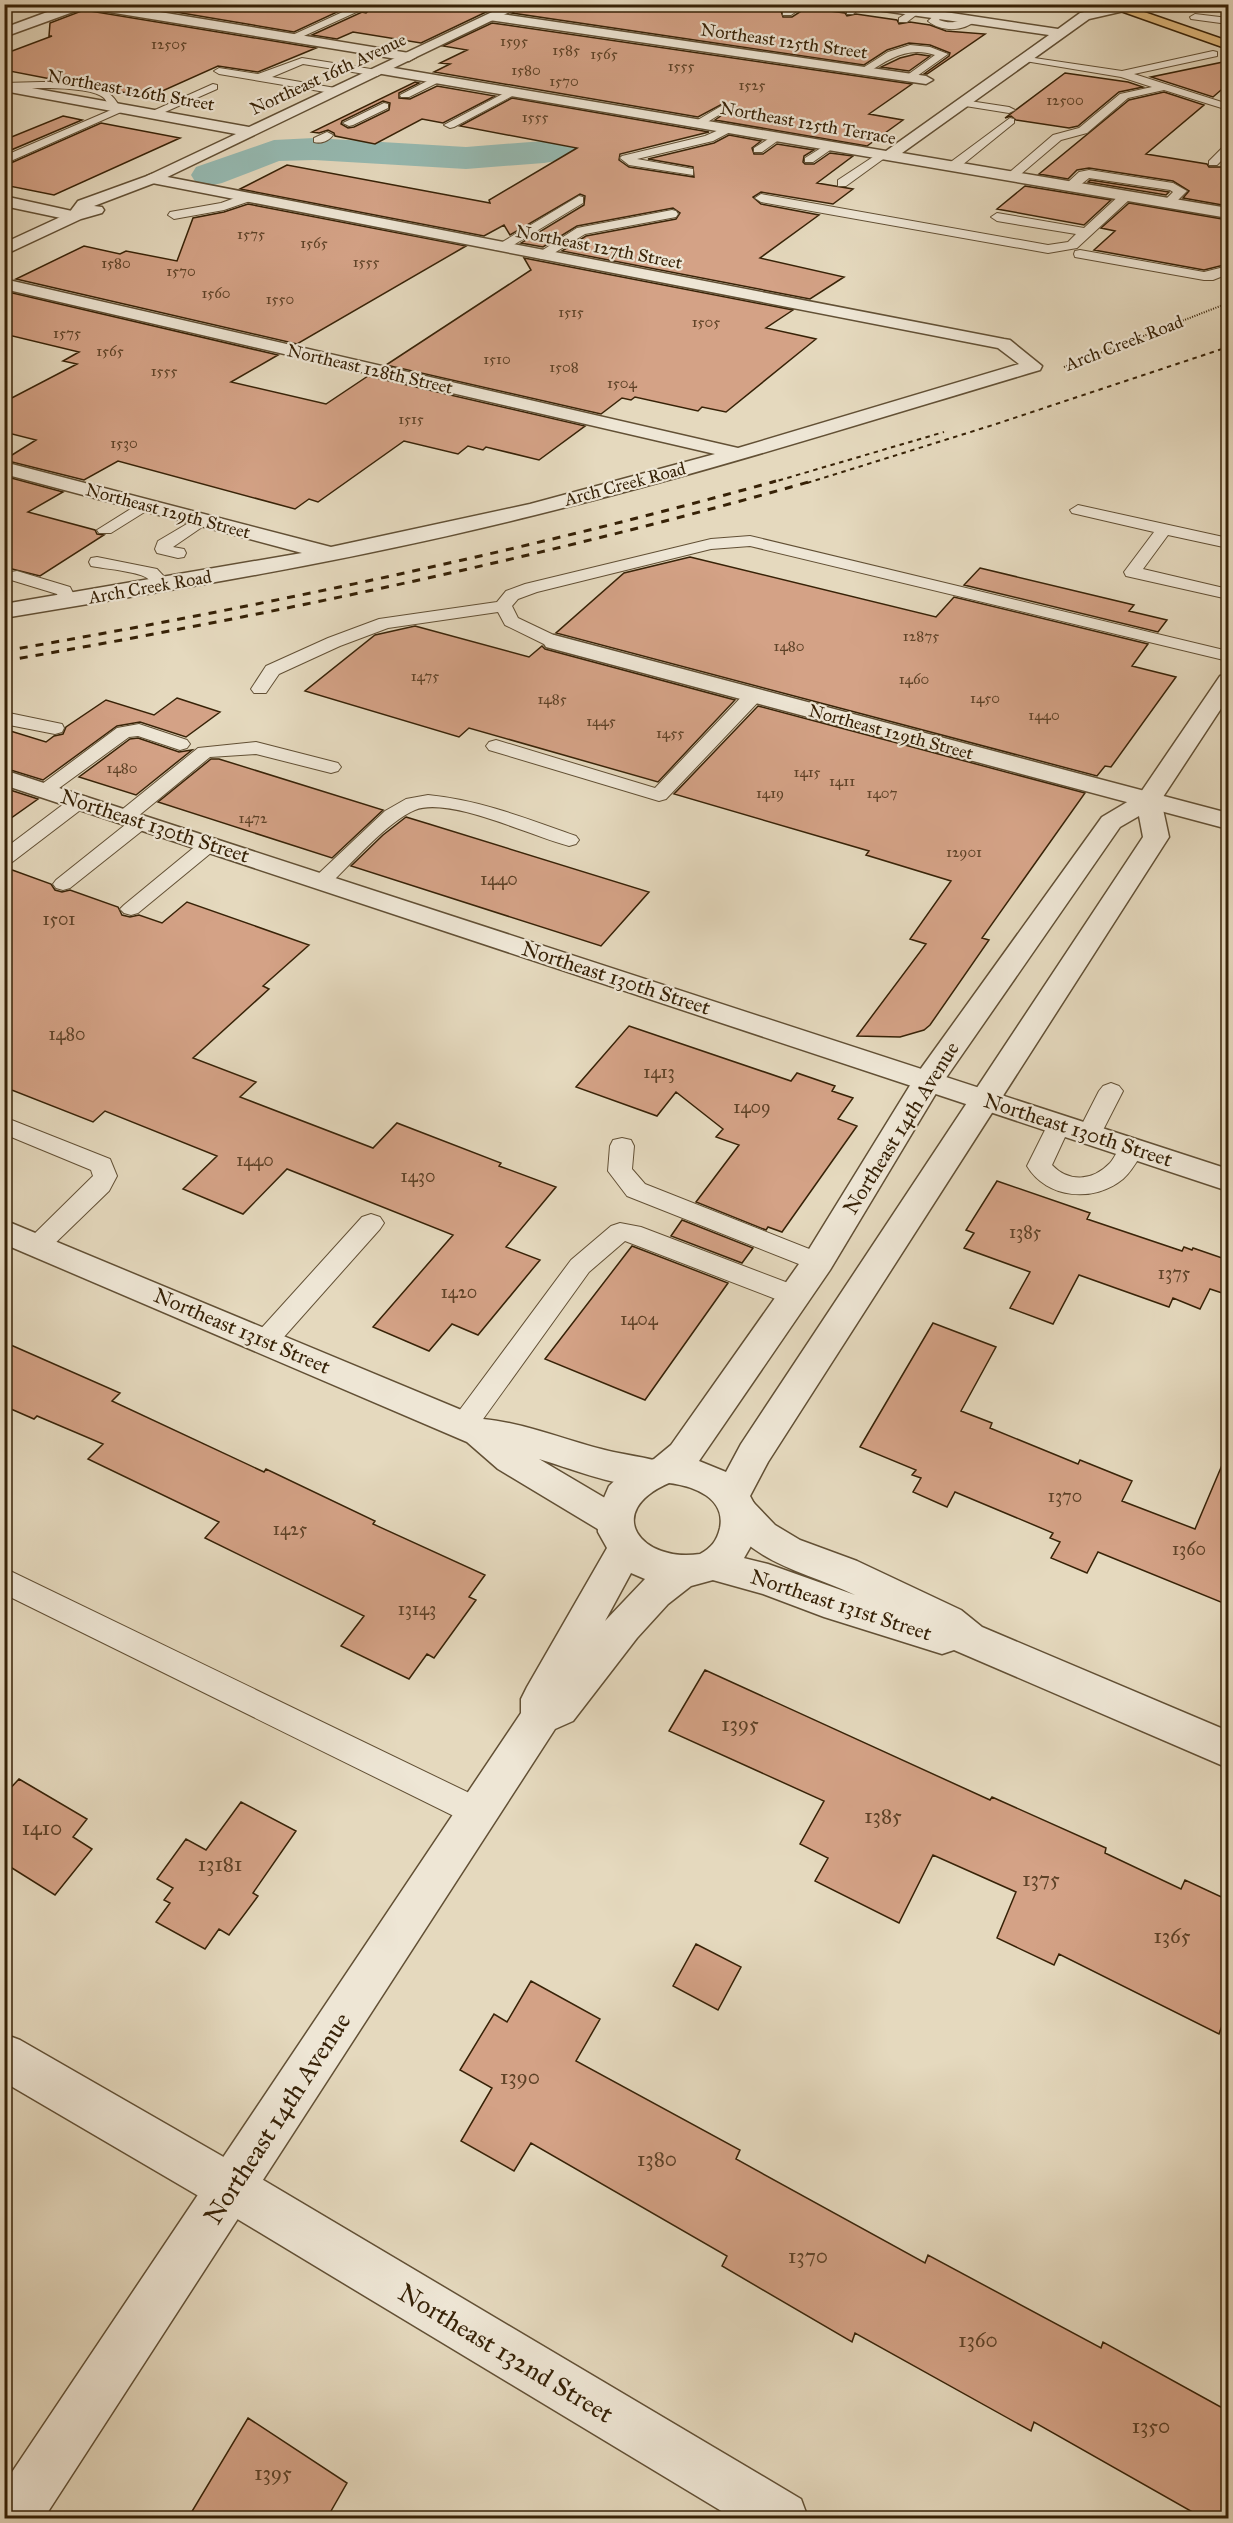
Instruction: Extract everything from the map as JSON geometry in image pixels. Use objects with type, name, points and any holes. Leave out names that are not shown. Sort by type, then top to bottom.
[{"type":"main road","points":[[1113,6],[1228,45]]},
{"type":"street","points":[[6,32],[83,4],[409,57]]},
{"type":"street","name":"Northeast 16th Avenue","points":[[4,250],[75,216],[117,203],[152,179],[520,4]]},
{"type":"street","points":[[872,5],[1060,33]]},
{"type":"street","points":[[885,156],[1085,16],[1113,6]]},
{"type":"street","name":"Northeast 125th Street","points":[[494,17],[926,80]]},
{"type":"street","name":"Northeast 125th Terrace","points":[[379,71],[1228,213]]},
{"type":"street","name":"Northeast 126th Street","points":[[4,86],[251,132]]},
{"type":"street","name":"Northeast 127th Street","points":[[152,179],[1004,345],[1033,366]]},
{"type":"street","points":[[4,201],[75,216]]},
{"type":"street","points":[[18,220],[51,228]]},
{"type":"street","name":"Northeast 128th Street","points":[[4,284],[736,454]]},
{"type":"street","name":"Arch Creek Road","points":[[4,611],[164,586],[331,554],[533,509],[736,454],[1033,366]]},
{"type":"street","name":"Northeast 129th Street","points":[[4,468],[331,554]]},
{"type":"street","name":"Northeast 129th Street","points":[[554,642],[1228,821]]},
{"type":"street","name":"Northeast 14th Avenue","points":[[660,1471],[684,1455],[795,1296],[928,1081],[1111,822],[1149,800],[1228,683]]},
{"type":"street","name":"Northeast 130th Street","points":[[4,777],[1228,1180]]},
{"type":"street","points":[[736,1504],[705,1476],[686,1470],[660,1471],[635,1482],[622,1495],[615,1508],[620,1535],[645,1563],[698,1569],[726,1556],[741,1526],[736,1504],[754,1454],[1156,837],[1149,800]]},
{"type":"street","name":"Northeast 131st Street","points":[[4,1231],[266,1340],[471,1429],[506,1435],[607,1465],[660,1471]]},
{"type":"street","name":"Northeast 131st Street","points":[[471,1429],[497,1450],[587,1502],[620,1535]]},
{"type":"street","name":"Northeast 131st Street","points":[[736,1504],[762,1536],[779,1546],[844,1572],[947,1622],[968,1639],[1228,1750]]},
{"type":"street","name":"Northeast 14th Avenue","points":[[13,2518],[541,1717],[541,1699],[620,1535]]},
{"type":"street","name":"Northeast 14th Avenue","points":[[541,1717],[559,1709],[623,1627],[654,1593],[698,1569]]},
{"type":"street","name":"Northeast 131st Street","points":[[698,1569],[768,1580],[940,1638],[968,1639]]},
{"type":"street","name":"Northeast 132nd Street","points":[[4,2056],[231,2188],[782,2518]]},
{"type":"lane","points":[[787,13],[802,4]]},
{"type":"lane","points":[[936,15],[950,4]]},
{"type":"lane","points":[[291,38],[362,5]]},
{"type":"lane","points":[[850,12],[872,5]]},
{"type":"lane","points":[[903,20],[915,12]]},
{"type":"lane","points":[[1195,16],[1228,21]]},
{"type":"lane","points":[[863,71],[898,49],[912,48],[943,54],[910,78]]},
{"type":"lane","points":[[1123,74],[1213,54]]},
{"type":"lane","points":[[1080,67],[1097,55]]},
{"type":"lane","points":[[1025,58],[1123,74],[1228,107]]},
{"type":"lane","points":[[260,78],[296,62],[308,61],[379,71]]},
{"type":"lane","points":[[288,83],[329,65]]},
{"type":"lane","points":[[219,71],[337,92]]},
{"type":"lane","points":[[1004,73],[1027,77]]},
{"type":"lane","points":[[405,95],[437,79]]},
{"type":"lane","points":[[1010,177],[1057,137],[1083,131],[1124,96],[1182,83]]},
{"type":"lane","points":[[152,114],[213,87]]},
{"type":"lane","points":[[450,125],[512,92]]},
{"type":"lane","points":[[952,167],[1009,115],[963,103]]},
{"type":"lane","points":[[349,123],[384,106]]},
{"type":"lane","points":[[4,161],[119,108]]},
{"type":"lane","points":[[697,124],[723,108]]},
{"type":"lane","points":[[689,172],[626,160],[628,156],[709,139],[728,129]]},
{"type":"lane","points":[[758,150],[776,137]]},
{"type":"lane","points":[[809,160],[829,146]]},
{"type":"lane","points":[[668,147],[703,154]]},
{"type":"lane","points":[[1213,163],[1228,148]]},
{"type":"lane","points":[[842,183],[885,156]]},
{"type":"lane","points":[[1070,187],[1083,175],[1096,174],[1173,186],[1181,191],[1168,203]]},
{"type":"lane","points":[[761,198],[1048,249],[1072,245],[1126,196]]},
{"type":"lane","points":[[174,215],[215,208],[246,198]]},
{"type":"lane","points":[[500,247],[579,200]]},
{"type":"lane","points":[[541,255],[581,231],[672,214]]},
{"type":"lane","points":[[997,217],[1086,232]]},
{"type":"lane","points":[[1080,254],[1204,276],[1213,276],[1228,270]]},
{"type":"lane","points":[[105,530],[145,505]]},
{"type":"lane","points":[[1078,510],[1228,543]]},
{"type":"lane","points":[[178,553],[164,549],[164,545],[202,520]]},
{"type":"lane","points":[[1164,529],[1132,572],[1228,594]]},
{"type":"lane","points":[[260,690],[272,670],[334,642],[385,623],[503,606],[512,595],[531,588],[711,544],[750,541],[1228,656]]},
{"type":"lane","points":[[97,562],[151,573],[164,586]]},
{"type":"lane","points":[[17,576],[64,591],[68,601]]},
{"type":"lane","points":[[503,606],[511,621],[554,642]]},
{"type":"lane","points":[[496,746],[659,795],[754,695]]},
{"type":"lane","points":[[4,718],[55,728]]},
{"type":"lane","points":[[44,790],[124,732],[139,730],[180,744]]},
{"type":"lane","points":[[63,884],[206,752],[256,748],[331,767]]},
{"type":"lane","points":[[4,859],[80,801]]},
{"type":"lane","points":[[322,881],[384,823],[411,803],[449,801],[569,840]]},
{"type":"lane","points":[[131,909],[210,844]]},
{"type":"lane","points":[[1089,1134],[1111,1091]]},
{"type":"lane","points":[[1059,1124],[1039,1166],[1047,1176],[1070,1186],[1087,1187],[1100,1183],[1114,1173],[1133,1148]]},
{"type":"lane","points":[[4,1125],[101,1165],[105,1176],[100,1185],[38,1245]]},
{"type":"lane","points":[[622,1146],[620,1171],[636,1190],[818,1262]]},
{"type":"lane","points":[[266,1340],[371,1223]]},
{"type":"lane","points":[[471,1429],[580,1266],[620,1232],[632,1233],[795,1296]]},
{"type":"lane","points":[[4,1580],[479,1813]]},
{"type":"path","name":"Arch Creek Road","points":[[1033,366],[1053,371],[1228,303]]},
{"type":"building","points":[[128,4],[343,4],[348,7],[294,32]]},
{"type":"building","points":[[376,4],[503,4],[421,43],[353,32],[337,39],[312,35],[362,12],[366,13]]},
{"type":"building","points":[[528,4],[783,4],[788,5],[781,11],[783,17],[792,17],[806,8],[845,13],[847,16],[856,14],[897,20],[899,24],[910,22],[930,25],[946,31],[985,34],[924,74],[950,53],[930,45],[909,43],[887,50],[864,65],[512,13]]},
{"type":"building","points":[[84,10],[316,48],[258,72],[218,66],[149,97],[106,89],[86,82],[56,80],[4,70],[4,54],[52,36],[49,36],[50,23]]},
{"type":"building","points":[[492,23],[912,84],[869,114],[903,120],[867,146],[715,120],[729,110],[729,105],[724,103],[698,117],[434,72],[450,64],[440,63],[467,50],[443,46]]},
{"type":"building","points":[[916,54],[930,56],[909,71],[881,67],[900,58]]},
{"type":"building","points":[[1228,61],[1228,84],[1213,97],[1151,77]]},
{"type":"building","points":[[1065,73],[1128,82],[1143,87],[1119,92],[1078,126],[1069,128],[1016,120],[1011,116],[1005,118]]},
{"type":"building","points":[[415,82],[419,83],[399,93],[399,98],[410,99],[437,86],[495,96],[443,123],[422,119],[375,144],[335,136],[328,130],[319,133],[312,132]],"holes":[[[383,101],[390,103],[389,110],[354,127],[348,128],[341,124],[342,121]]]},
{"type":"building","points":[[1164,92],[1204,105],[1146,154],[1207,164],[1209,167],[1228,167],[1228,206],[1183,198],[1189,191],[1173,181],[1089,168],[1077,170],[1068,179],[1039,174],[1129,100]]},
{"type":"building","points":[[512,98],[709,132],[620,154],[619,160],[629,167],[694,177],[693,167],[648,159],[714,143],[729,135],[761,141],[752,148],[754,154],[763,154],[777,144],[814,150],[804,156],[805,164],[814,164],[830,153],[853,156],[817,183],[853,189],[833,204],[761,192],[753,197],[761,204],[819,215],[760,258],[844,277],[810,299],[562,251],[586,236],[676,219],[680,213],[673,208],[577,226],[543,247],[521,243],[584,205],[585,196],[580,194],[510,235],[504,225],[484,236],[240,189],[287,165],[490,203],[489,200],[577,148],[460,126]]},
{"type":"building","points":[[63,116],[82,120],[4,153],[4,140]]},
{"type":"building","points":[[101,123],[180,138],[54,195],[4,185],[4,166]]},
{"type":"building","points":[[1090,180],[1169,192],[1166,195],[1088,182]]},
{"type":"building","points":[[1025,186],[1111,200],[1084,225],[997,209]]},
{"type":"building","points":[[1129,203],[1228,220],[1228,264],[1204,270],[1094,250],[1115,231],[1101,228]]},
{"type":"building","points":[[248,204],[466,246],[297,344],[16,279],[84,246],[120,254],[126,251],[177,261],[193,218],[224,212]]},
{"type":"building","points":[[524,258],[793,310],[766,328],[816,339],[726,412],[702,407],[698,411],[635,397],[631,400],[622,398],[601,414],[386,365],[531,270]]},
{"type":"building","points":[[4,291],[278,355],[231,382],[326,404],[368,376],[585,426],[539,460],[486,447],[483,450],[468,446],[458,454],[404,441],[318,502],[309,499],[295,509],[118,461],[84,480],[4,460],[36,440],[4,432],[4,402],[77,364],[63,361],[79,352],[4,334]]},
{"type":"building","points":[[4,476],[63,492],[28,512],[95,530],[97,534],[104,535],[40,576],[4,567]]},
{"type":"building","points":[[690,557],[936,617],[954,597],[1148,644],[1132,666],[1176,677],[1111,767],[1105,766],[1097,776],[556,633],[624,573]]},
{"type":"building","points":[[980,568],[1134,605],[1129,611],[1167,620],[1158,632],[964,585]]},
{"type":"building","points":[[415,626],[529,657],[542,646],[545,649],[735,700],[658,782],[469,728],[459,737],[305,691],[375,635]]},
{"type":"building","points":[[177,698],[220,712],[186,737],[140,722],[117,726],[43,780],[4,768],[4,729],[46,742],[54,736],[63,734],[66,727],[106,700],[154,715]]},
{"type":"building","points":[[758,706],[1085,793],[982,938],[989,940],[930,1025],[924,1030],[900,1037],[857,1036],[926,944],[910,939],[951,881],[866,855],[869,851],[674,794]]},
{"type":"building","points":[[138,738],[179,752],[192,750],[136,795],[79,777],[130,739]]},
{"type":"building","points":[[211,759],[219,759],[383,810],[332,858],[158,802]]},
{"type":"building","points":[[4,788],[38,799],[4,823]]},
{"type":"building","points":[[406,817],[649,892],[601,946],[351,866],[383,835]]},
{"type":"building","points":[[4,867],[51,884],[55,890],[62,892],[70,890],[118,907],[122,915],[130,917],[139,915],[162,923],[187,902],[309,945],[263,986],[269,989],[193,1058],[256,1082],[240,1097],[373,1148],[397,1123],[501,1163],[499,1166],[556,1187],[506,1247],[540,1260],[478,1335],[452,1324],[429,1351],[373,1327],[453,1235],[287,1169],[243,1214],[183,1189],[217,1156],[105,1111],[93,1122],[4,1087]]},
{"type":"building","points":[[629,1026],[791,1081],[797,1073],[835,1086],[832,1091],[853,1098],[838,1119],[857,1126],[782,1232],[768,1227],[766,1230],[696,1202],[739,1145],[716,1137],[723,1129],[676,1092],[657,1116],[576,1087]]},
{"type":"building","points":[[997,1181],[1090,1213],[1087,1219],[1182,1251],[1184,1247],[1192,1250],[1193,1248],[1228,1260],[1228,1295],[1210,1289],[1200,1309],[1173,1298],[1169,1307],[1079,1275],[1053,1324],[1010,1308],[1030,1272],[964,1248],[974,1233],[966,1230]]},
{"type":"building","points":[[682,1220],[753,1248],[742,1263],[671,1236]]},
{"type":"building","points":[[632,1246],[728,1283],[645,1400],[545,1359]]},
{"type":"building","points":[[933,1323],[996,1347],[961,1411],[992,1423],[990,1428],[1078,1464],[1080,1460],[1132,1481],[1122,1501],[1195,1529],[1228,1451],[1228,1605],[1098,1552],[1087,1573],[1051,1558],[1060,1542],[1050,1538],[1053,1533],[955,1492],[947,1507],[913,1492],[921,1478],[912,1475],[916,1470],[860,1447]]},
{"type":"building","points":[[4,1342],[120,1393],[112,1401],[264,1472],[266,1469],[375,1521],[373,1524],[485,1575],[469,1597],[476,1600],[434,1658],[427,1654],[409,1679],[341,1646],[364,1616],[205,1538],[219,1522],[88,1459],[103,1444],[37,1416],[34,1419],[4,1406]]},
{"type":"building","points":[[705,1670],[990,1800],[992,1797],[1106,1848],[1105,1853],[1181,1889],[1185,1880],[1228,1900],[1228,2009],[1219,2034],[1059,1954],[1054,1965],[997,1938],[1016,1892],[933,1855],[899,1923],[815,1881],[828,1858],[800,1844],[824,1801],[669,1731]]},
{"type":"building","points":[[19,1779],[87,1819],[73,1837],[92,1849],[55,1895],[4,1863],[4,1795]]},
{"type":"building","points":[[241,1802],[296,1831],[253,1893],[258,1896],[229,1935],[219,1929],[205,1949],[156,1922],[170,1903],[164,1900],[173,1888],[157,1879],[186,1839],[206,1850]]},
{"type":"building","points":[[696,1944],[741,1967],[718,2010],[673,1986]]},
{"type":"building","points":[[531,1981],[600,2019],[576,2061],[740,2150],[736,2159],[925,2263],[928,2255],[1101,2348],[1103,2342],[1228,2411],[1228,2495],[1221,2518],[1203,2518],[1034,2422],[1031,2431],[855,2333],[852,2342],[722,2266],[727,2256],[531,2143],[514,2171],[461,2141],[492,2088],[460,2070],[494,2014],[507,2022]]},
{"type":"building","points":[[248,2418],[347,2483],[327,2518],[188,2518]]},
{"type":"waterway","points":[[209,175],[274,151],[314,149],[466,158],[544,152],[655,135]]},
{"type":"railway","points":[[807,483],[993,425],[1228,347]]},
{"type":"railway","points":[[770,483],[944,432]]},
{"type":"railway","points":[[4,651],[392,576],[584,531],[776,481]]},
{"type":"railway","points":[[4,661],[208,624],[410,582],[612,535],[812,481]]}]
